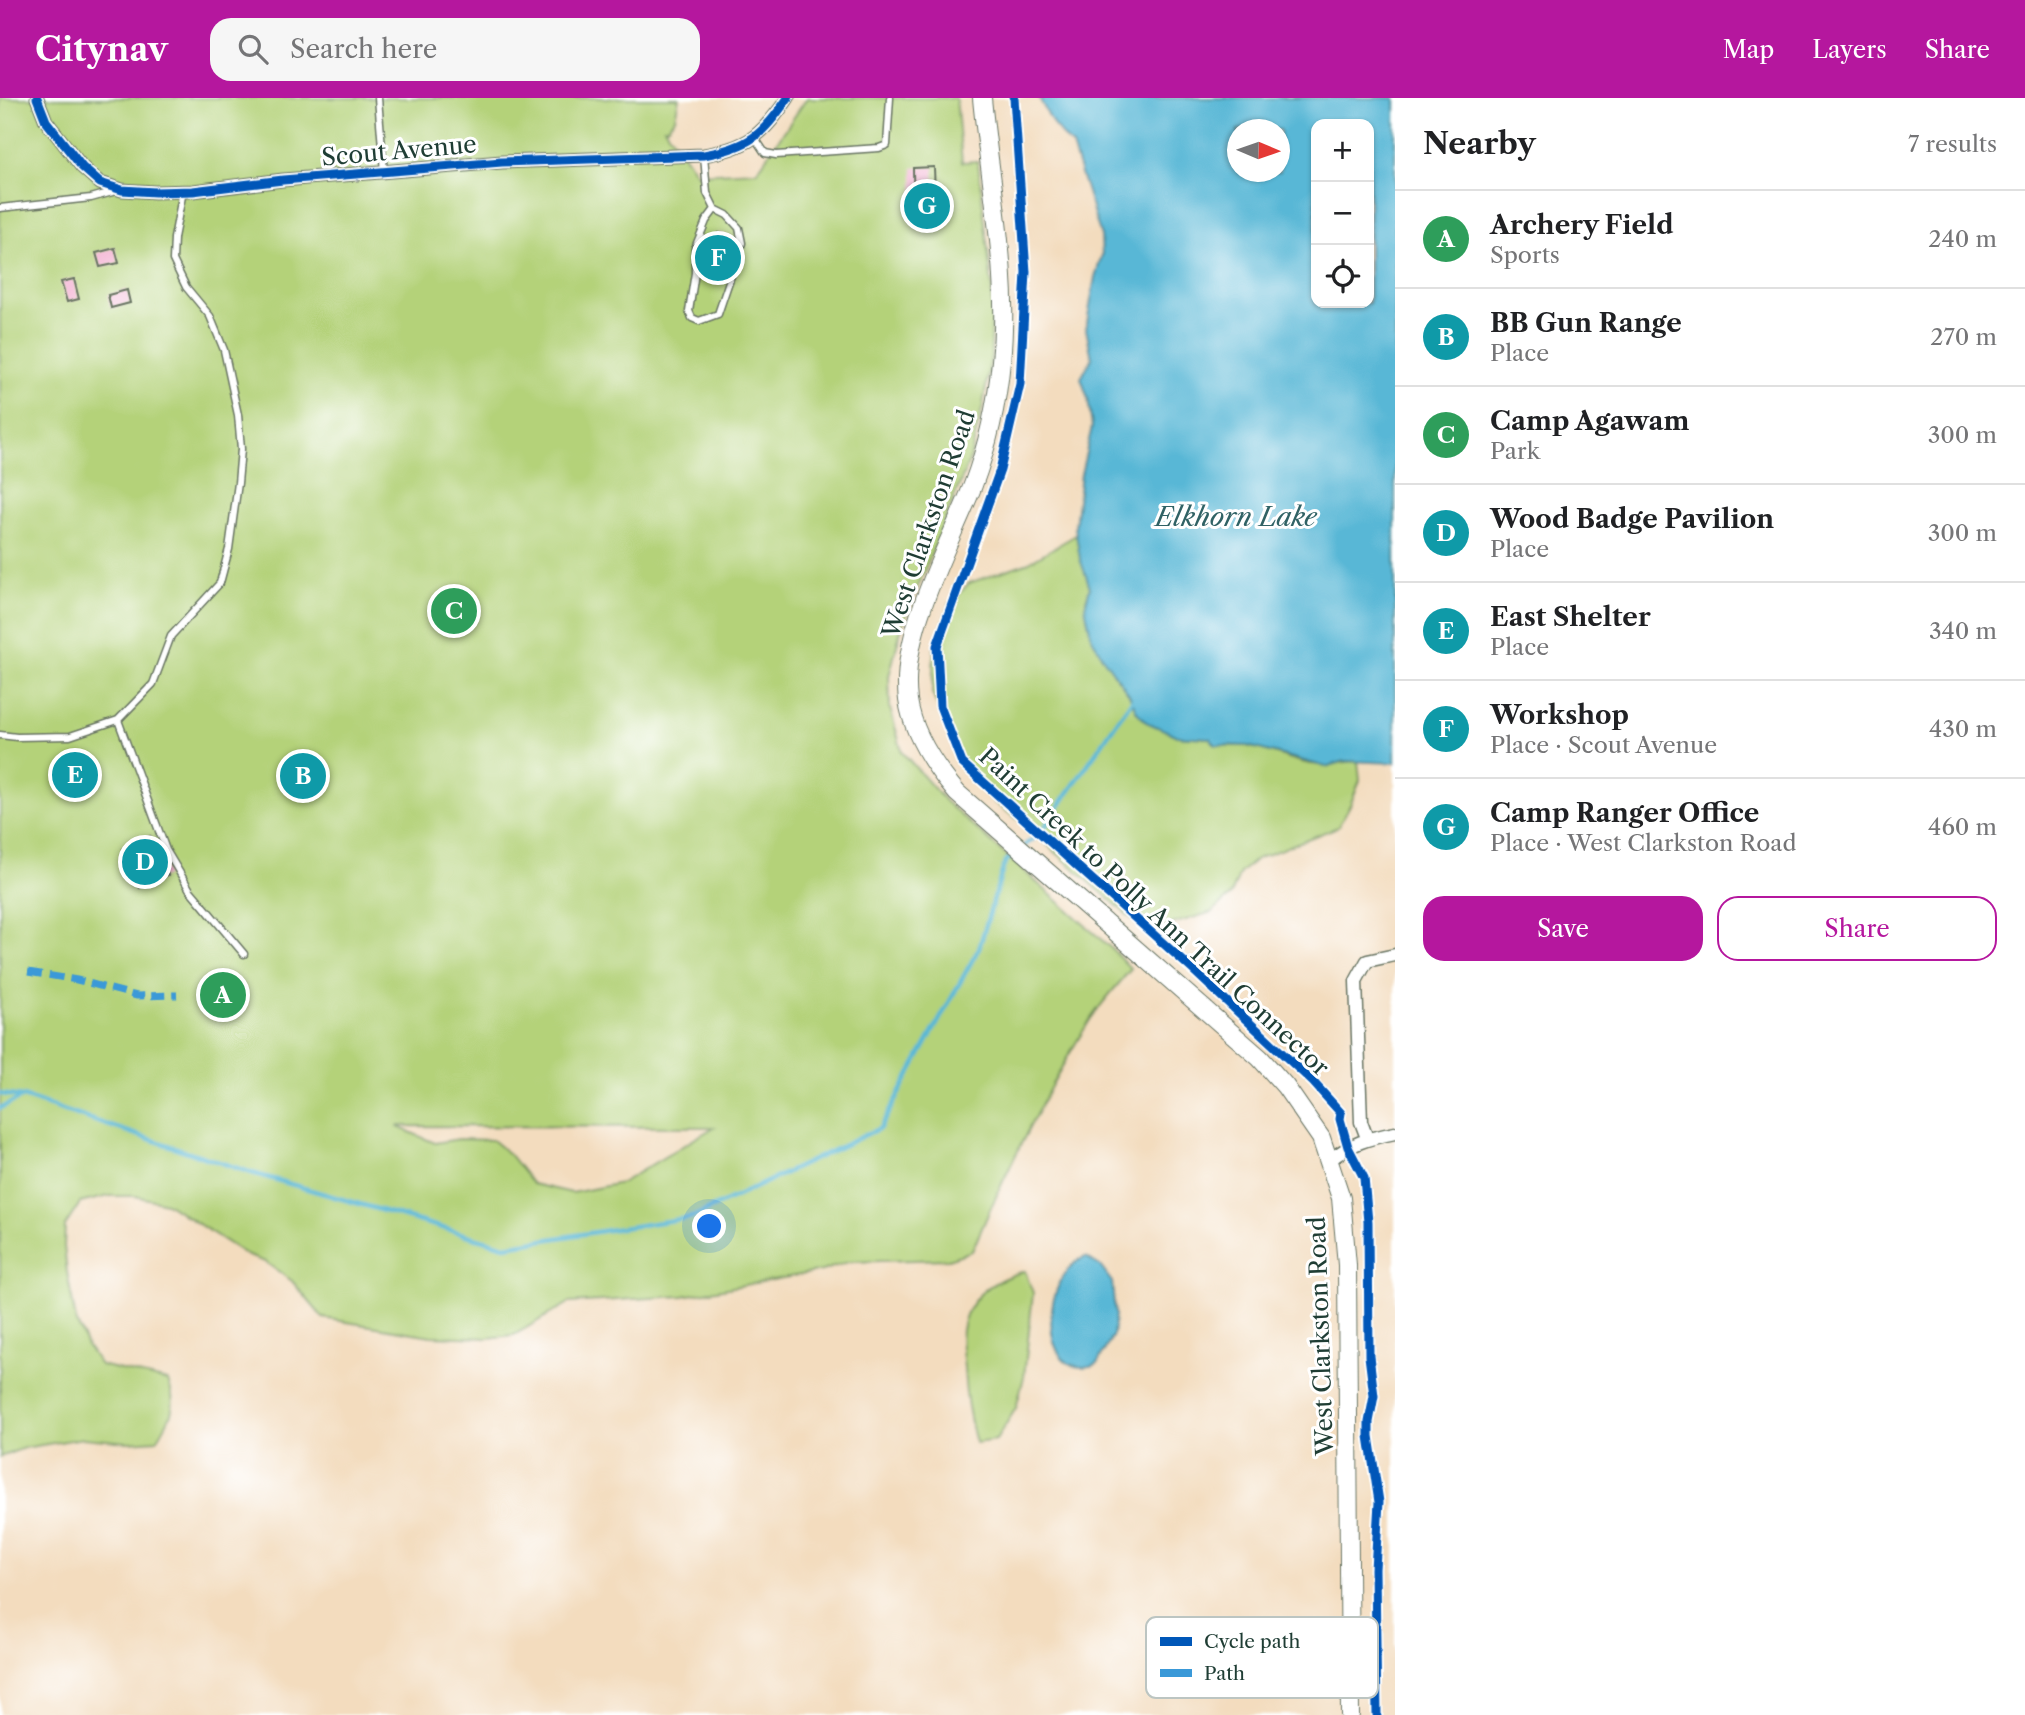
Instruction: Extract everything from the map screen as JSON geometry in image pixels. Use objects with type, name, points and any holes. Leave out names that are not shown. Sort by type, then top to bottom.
[{"type":"main road","name":"West Clarkston Road","points":[[982,98],[1003,283],[1002,358],[995,412],[974,481],[920,614],[907,668],[908,700],[914,725],[937,770],[957,793],[1260,1058],[1286,1086],[1321,1138],[1341,1198],[1347,1265],[1349,1617]]},
{"type":"street","name":"Scout Avenue","points":[[37,98],[46,121],[82,167],[100,183],[122,190],[183,191],[502,162],[704,155],[729,151],[755,138],[768,126],[788,98]]},
{"type":"street","points":[[1367,1138],[1361,1122],[1356,981],[1367,961],[1395,956]]},
{"type":"street","points":[[1329,1161],[1344,1149],[1367,1138],[1395,1133]]},
{"type":"lane","points":[[378,98],[384,172]]},
{"type":"lane","points":[[755,138],[765,153],[776,155],[879,148],[887,145],[890,98]]},
{"type":"lane","points":[[704,155],[707,193],[715,209],[727,215],[739,228],[742,243],[718,314],[699,321],[692,318],[689,311],[695,273],[695,248],[706,221],[715,209]]},
{"type":"lane","points":[[0,208],[91,198],[122,190]]},
{"type":"lane","points":[[0,735],[70,736],[118,720],[153,684],[171,636],[220,583],[229,549],[238,483],[241,449],[238,415],[224,349],[210,316],[186,287],[173,260],[174,238],[183,191]]},
{"type":"lane","points":[[118,720],[166,850],[190,890],[244,954]]},
{"type":"green space","points":[[0,98],[679,98],[675,118],[664,127],[697,174],[757,171],[807,98],[956,98],[962,162],[978,161],[992,287],[991,357],[970,459],[902,626],[889,676],[890,708],[902,752],[946,802],[1131,969],[1090,1020],[1041,1104],[972,1251],[948,1259],[848,1262],[822,1271],[683,1296],[569,1303],[514,1335],[487,1338],[431,1336],[323,1318],[292,1281],[166,1203],[135,1196],[109,1196],[80,1203],[65,1226],[67,1272],[76,1321],[87,1346],[100,1365],[168,1381],[173,1405],[169,1418],[157,1440],[128,1442],[83,1438],[24,1448],[0,1457]],"holes":[[[398,1126],[714,1127],[621,1183],[572,1193],[533,1184],[509,1154],[492,1140],[459,1139],[435,1143]]]},
{"type":"green space","points":[[1076,535],[1090,588],[1086,600],[1087,617],[1114,674],[1129,694],[1137,712],[1178,736],[1210,738],[1222,745],[1254,747],[1310,764],[1358,761],[1360,780],[1338,827],[1256,859],[1240,873],[1231,895],[1212,912],[1153,930],[1132,919],[1019,820],[997,805],[964,771],[932,693],[934,649],[950,603],[969,583],[1029,562]]},
{"type":"green space","points":[[1025,1271],[1033,1293],[1024,1377],[1016,1408],[996,1440],[976,1443],[968,1406],[962,1349],[961,1335],[965,1318],[976,1298],[984,1291],[1003,1279]]},
{"type":"water","name":"Elkhorn Lake","points":[[1039,98],[1395,98],[1395,763],[1345,761],[1326,767],[1248,746],[1216,745],[1210,738],[1178,736],[1146,722],[1137,712],[1129,694],[1091,636],[1085,606],[1090,587],[1080,559],[1075,527],[1081,474],[1092,427],[1088,399],[1081,378],[1092,358],[1086,329],[1095,277],[1102,255],[1101,236],[1072,146],[1054,126]]},
{"type":"water","points":[[1086,1257],[1100,1266],[1112,1282],[1115,1315],[1113,1335],[1097,1364],[1078,1366],[1064,1359],[1055,1344],[1051,1325],[1059,1284],[1070,1267]]},
{"type":"building","points":[[934,167],[940,220],[914,221],[913,168]]},
{"type":"building","points":[[718,233],[731,237],[729,245],[733,246],[724,276],[704,270],[712,240],[716,241]]},
{"type":"building","points":[[115,248],[119,263],[100,267],[96,253]]},
{"type":"building","points":[[74,279],[79,299],[67,302],[61,282]]},
{"type":"building","points":[[127,290],[130,303],[111,308],[108,295]]},
{"type":"building","points":[[302,752],[318,794],[304,799],[289,757]]},
{"type":"building","points":[[84,766],[86,783],[65,784],[64,768]]},
{"type":"building","points":[[150,836],[168,875],[140,888],[122,849]]},
{"type":"waterway","points":[[1025,845],[1040,834],[1132,700]]},
{"type":"waterway","points":[[0,1094],[23,1097],[252,1173],[505,1246],[693,1217],[880,1128],[979,948],[1005,862],[1018,851]]},
{"type":"waterway","points":[[0,1108],[21,1098]]},
{"type":"marked path","points":[[28,972],[77,980],[137,996],[177,995]]},
{"type":"cycle path","points":[[37,98],[46,121],[82,167],[100,183],[122,190],[155,192],[193,191],[283,180],[502,162],[704,155],[733,148],[754,137],[788,98]]},
{"type":"cycle path","name":"Paint Creek to Polly Ann Trail Connector","points":[[1014,98],[1026,272],[1020,384],[1000,470],[937,646],[940,706],[962,763],[1192,969],[1313,1082],[1341,1113],[1340,1119],[1348,1147],[1364,1178],[1368,1222],[1369,1356],[1374,1396],[1369,1436],[1379,1502],[1376,1617]]},
{"type":"cycle path","name":"Paint Creek to Polly Ann Trail Connector","points":[[1377,1698],[1377,1715]]},
{"type":"place","name":"Camp Ranger Office","points":[[927,206]]},
{"type":"place","name":"Workshop","points":[[718,258]]},
{"type":"place","name":"Camp Agawam","points":[[454,611]]},
{"type":"place","name":"East Shelter","points":[[75,775]]},
{"type":"place","name":"BB Gun Range","points":[[303,776]]},
{"type":"place","name":"Wood Badge Pavilion","points":[[145,862]]},
{"type":"place","name":"Archery Field","points":[[223,995]]}]
